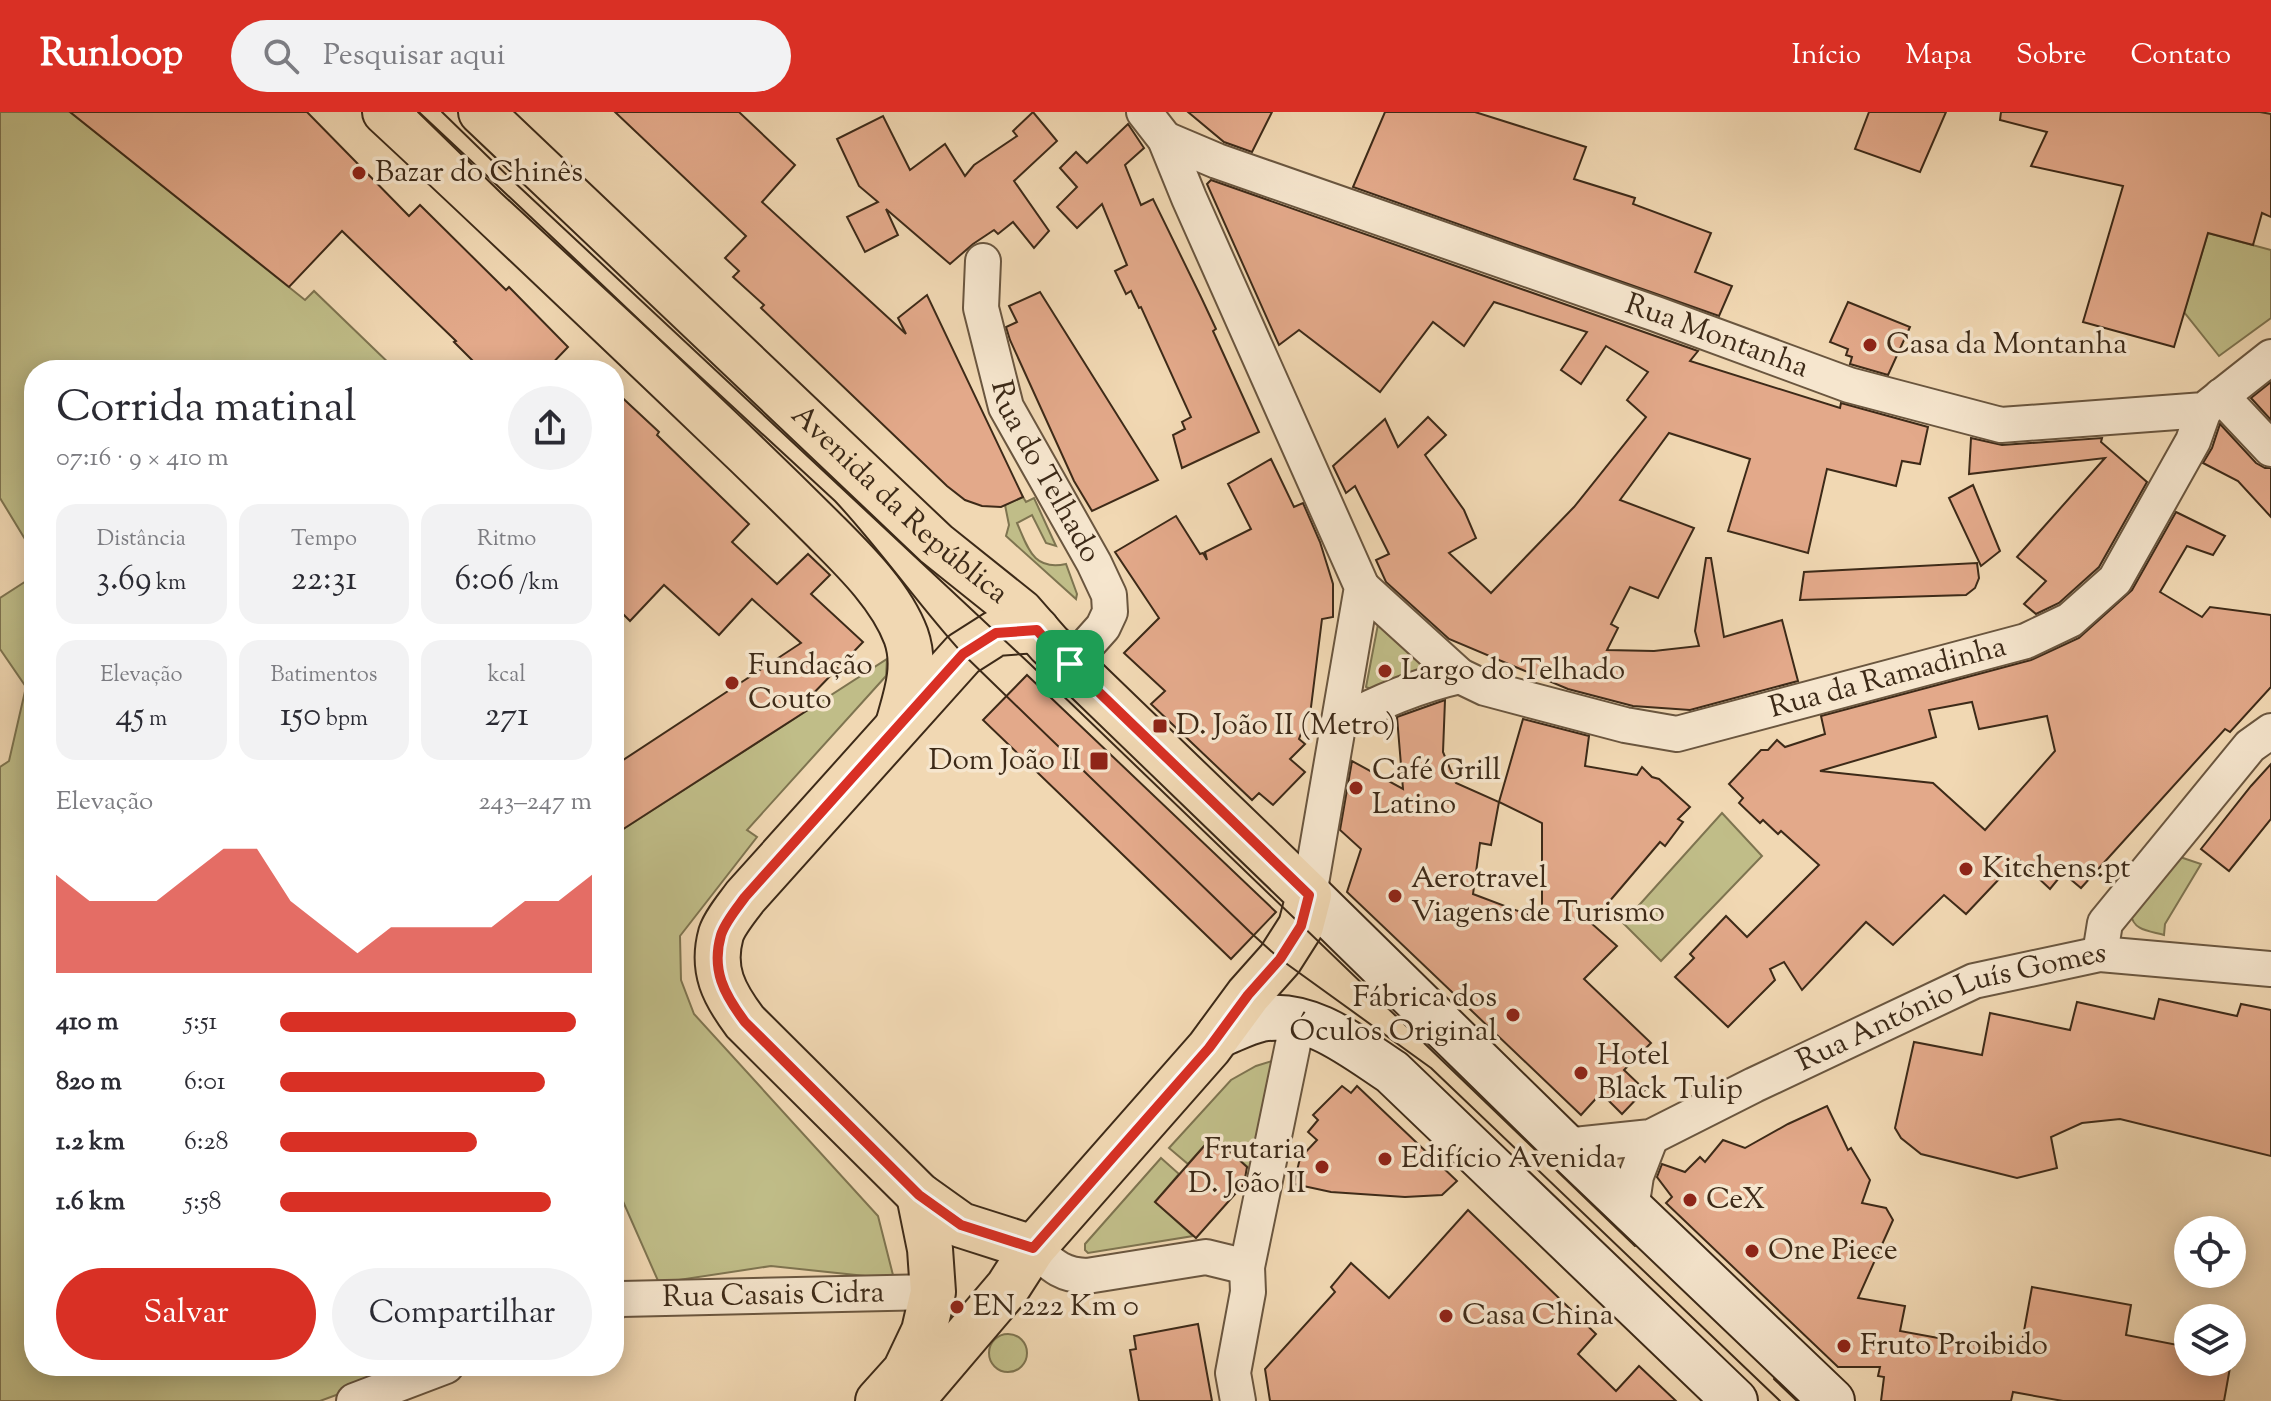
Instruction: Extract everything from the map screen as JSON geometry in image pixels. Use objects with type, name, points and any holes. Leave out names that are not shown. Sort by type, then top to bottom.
[{"type":"main road","points":[[385,112],[785,491],[861,569],[883,597],[906,637],[911,678],[897,727]]},
{"type":"main road","name":"Avenida da República","points":[[481,112],[936,544],[1021,612],[1070,664],[1565,1146],[1832,1401]]},
{"type":"main road","points":[[1033,1248],[961,1225],[919,1195],[745,1022],[727,998],[717,966],[721,932],[745,897],[963,654],[996,633],[1037,630]]},
{"type":"main road","points":[[911,1401],[1008,1287],[1033,1248],[1219,1035],[1287,948],[1301,926],[1309,895]]},
{"type":"main road","points":[[1219,1035],[1262,1019],[1298,1020],[1328,1030],[1392,1072],[1735,1401]]},
{"type":"main road","points":[[878,1401],[905,1371],[924,1331],[933,1292],[930,1249],[919,1195]]},
{"type":"street","points":[[1144,112],[1165,139],[1362,587],[1460,676]]},
{"type":"street","name":"Rua Montanha","points":[[1165,139],[1217,161],[1670,319],[1849,385],[2001,425],[2206,415]]},
{"type":"street","name":"Rua do Telhado","points":[[983,261],[981,308],[1006,407],[1109,595],[1110,612],[1103,627],[1070,664]]},
{"type":"street","points":[[2271,357],[2206,415],[2271,449]]},
{"type":"street","name":"Rua da Ramadinha","points":[[1460,676],[1485,688],[1625,725],[1677,734],[2026,641],[2070,620],[2115,580],[2206,415]]},
{"type":"street","points":[[1309,895],[1362,587]]},
{"type":"street","points":[[1338,724],[1424,684],[1460,676]]},
{"type":"street","points":[[2100,954],[2105,923],[2250,746],[2271,731]]},
{"type":"street","name":"Rua António Luís Gomes","points":[[1565,1146],[1651,1137],[1974,981],[2100,954],[2271,969]]},
{"type":"street","points":[[1238,1401],[1233,1373],[1248,1292],[1247,1267],[1298,1020]]},
{"type":"street","points":[[1631,1209],[1636,1176],[1651,1137]]},
{"type":"street","points":[[1033,1248],[1069,1276],[1087,1276],[1206,1257],[1247,1267]]},
{"type":"street","name":"Rua Casais Cidra","points":[[624,1299],[933,1292]]},
{"type":"street","points":[[354,1401],[420,1376]]},
{"type":"shaded area","points":[[0,112],[70,112],[305,300],[314,291],[386,360],[24,360],[24,538],[0,498]]},
{"type":"shaded area","points":[[2208,233],[2271,250],[2271,318],[2219,356],[2184,312]]},
{"type":"shaded area","points":[[1023,497],[1026,502],[1034,498],[1056,546],[1046,543],[1032,515],[1017,523],[1029,549],[1033,556],[1046,564],[1066,564],[1076,599],[1006,536],[1009,525],[1005,505]]},
{"type":"shaded area","points":[[24,582],[24,684],[0,649],[0,598]]},
{"type":"shaded area","points":[[1379,619],[1436,664],[1376,691],[1366,687]]},
{"type":"shaded area","points":[[887,659],[886,676],[747,830],[757,837],[680,936],[681,980],[694,1014],[878,1216],[894,1279],[771,1266],[659,1283],[624,1204],[624,829]]},
{"type":"shaded area","points":[[24,696],[24,1376],[388,1376],[320,1401],[0,1401],[0,767],[9,761]]},
{"type":"shaded area","points":[[1722,813],[1762,856],[1661,961],[1623,923]]},
{"type":"shaded area","points":[[2180,857],[2201,864],[2165,924],[2164,935],[2139,927],[2131,914]]},
{"type":"shaded area","points":[[1272,1061],[1251,1170],[1213,1136],[1188,1164],[1169,1148],[1231,1080]]},
{"type":"shaded area","points":[[1161,1158],[1179,1174],[1155,1202],[1193,1236],[1088,1253],[1085,1244]]},
{"type":"shaded area","points":[[1008,1334],[1021,1340],[1027,1353],[1021,1366],[1008,1372],[995,1366],[989,1353],[995,1340]]},
{"type":"building","points":[[70,112],[307,112],[409,216],[420,205],[506,290],[509,287],[568,347],[556,360],[472,360],[342,231],[289,287]]},
{"type":"building","points":[[615,112],[739,112],[795,165],[762,202],[906,334],[898,318],[927,295],[1023,497],[1001,507],[982,506],[965,500],[947,486],[761,308],[764,305],[733,277],[739,271],[725,258],[746,236]]},
{"type":"building","points":[[1033,112],[1057,141],[1014,181],[1049,231],[1034,248],[1013,222],[998,234],[994,230],[973,244],[950,264],[886,209],[898,235],[865,252],[847,217],[878,202],[859,186],[837,139],[883,116],[910,170],[945,144],[965,176],[974,165],[1017,136],[1013,131]]},
{"type":"building","points":[[1188,112],[1272,112],[1252,152],[1224,142]]},
{"type":"building","points":[[1385,112],[1475,112],[1586,147],[1574,179],[1635,198],[1633,204],[1711,233],[1695,272],[1732,286],[1719,316],[1353,187]]},
{"type":"building","points":[[1869,112],[1946,112],[1920,172],[1855,149]]},
{"type":"building","points":[[2001,112],[2271,114],[2271,217],[2262,213],[2253,245],[2208,233],[2174,347],[2083,322],[2123,186],[2031,166],[2047,132],[2000,120]]},
{"type":"building","points":[[1128,124],[1144,148],[1125,165],[1141,205],[1153,199],[1216,329],[1213,331],[1259,432],[1182,468],[1173,435],[1185,429],[1182,422],[1191,417],[1141,307],[1131,291],[1126,294],[1115,271],[1127,265],[1102,204],[1077,228],[1057,207],[1077,187],[1060,168],[1076,152],[1087,163]]},
{"type":"building","points":[[1211,180],[1698,351],[1690,361],[1840,408],[1841,403],[1928,427],[1920,464],[1902,461],[1896,486],[1827,469],[1808,553],[1728,531],[1750,459],[1669,433],[1620,500],[1694,528],[1658,598],[1630,587],[1611,624],[1618,628],[1607,650],[1654,651],[1699,646],[1695,631],[1706,558],[1711,558],[1724,637],[1782,620],[1798,681],[1690,710],[1633,706],[1568,689],[1449,639],[1386,582],[1376,560],[1389,554],[1355,486],[1346,493],[1333,466],[1385,419],[1398,447],[1428,417],[1446,435],[1425,455],[1464,510],[1476,538],[1449,553],[1491,593],[1574,507],[1646,417],[1627,400],[1648,372],[1606,346],[1581,384],[1561,370],[1587,332],[1494,302],[1464,346],[1433,322],[1380,392],[1299,330],[1279,345],[1207,184]]},
{"type":"building","points":[[1040,292],[1158,480],[1092,511],[1074,481],[1006,327],[1017,322],[1009,306]]},
{"type":"building","name":"Casa da Montanha","points":[[1848,302],[1910,327],[1888,375],[1850,364],[1852,357],[1846,355],[1848,349],[1830,342]]},
{"type":"building","points":[[2271,382],[2271,420],[2251,398]]},
{"type":"building","points":[[624,399],[749,524],[732,542],[777,584],[808,554],[830,575],[811,594],[863,642],[807,700],[814,706],[624,829],[624,759],[801,643],[752,599],[719,635],[664,585],[630,621],[624,615]]},
{"type":"building","points":[[2220,424],[2256,463],[2271,468],[2271,517],[2238,481],[2203,463]]},
{"type":"building","points":[[1971,438],[2002,445],[2102,438],[2101,442],[2147,482],[2099,567],[2059,603],[2036,614],[2024,604],[2046,581],[2017,557],[2105,458],[1969,474]]},
{"type":"building","points":[[1271,459],[1294,507],[1303,503],[1333,584],[1333,617],[1322,619],[1311,707],[1299,739],[1305,744],[1290,759],[1305,772],[1273,805],[1259,793],[1252,800],[1151,704],[1165,691],[1124,653],[1159,618],[1115,552],[1176,516],[1207,560],[1205,552],[1251,529],[1228,484]]},
{"type":"building","points":[[1973,485],[2000,551],[1981,566],[1949,498]]},
{"type":"building","points":[[2176,512],[2225,536],[2213,555],[2187,546],[2160,592],[2202,617],[2210,607],[2271,615],[2271,687],[2230,732],[2225,729],[2081,888],[2063,873],[2050,889],[2018,859],[1966,914],[1944,895],[1893,945],[1866,922],[1802,990],[1784,962],[1770,969],[1775,980],[1728,1027],[1675,977],[1694,958],[1690,954],[1726,916],[1747,937],[1819,865],[1781,831],[1778,834],[1763,820],[1760,823],[1739,803],[1743,798],[1729,784],[1761,750],[1768,750],[1777,740],[1785,747],[1825,734],[1821,716],[2031,660],[2079,638],[2132,590]],"holes":[[[1972,702],[1979,729],[2047,716],[2055,751],[1985,830],[1933,783],[1820,771],[1936,737],[1929,710]]]},
{"type":"building","points":[[1977,563],[1979,578],[1975,588],[1966,595],[1800,600],[1804,572]]},
{"type":"building","points":[[1027,675],[1276,912],[1231,959],[983,720]]},
{"type":"building","points":[[1445,700],[1443,752],[1456,783],[1499,802],[1523,719],[1589,736],[1585,766],[1637,775],[1642,767],[1690,807],[1678,819],[1683,822],[1665,846],[1660,842],[1591,923],[1617,946],[1584,979],[1651,1043],[1624,1070],[1645,1090],[1622,1114],[1601,1093],[1581,1115],[1347,892],[1361,849],[1340,830],[1352,761],[1403,789],[1397,717]],"holes":[[[1499,802],[1542,823],[1542,920],[1473,894],[1480,843],[1491,845]]]},
{"type":"building","points":[[2271,764],[2271,819],[2229,871],[2201,849]]},
{"type":"building","points":[[2159,999],[2237,1016],[2241,1004],[2271,1010],[2271,1156],[2120,1119],[2082,1123],[2051,1137],[2057,1168],[2017,1178],[1921,1154],[1901,1138],[1895,1128],[1914,1042],[1982,1055],[1990,1013],[2070,1030],[2077,1002],[2154,1019]]},
{"type":"building","name":"Edifício Avenida","points":[[1342,1086],[1351,1093],[1357,1086],[1457,1181],[1442,1195],[1405,1197],[1331,1192],[1294,1184],[1300,1158],[1317,1140],[1308,1132],[1318,1120],[1313,1115]]},
{"type":"building","points":[[1827,1106],[1848,1150],[1851,1148],[1870,1180],[1862,1203],[1886,1208],[1893,1220],[1858,1298],[1905,1306],[1900,1331],[2020,1353],[2032,1287],[2131,1305],[2126,1335],[2174,1344],[2174,1376],[2228,1376],[2224,1401],[2063,1401],[2013,1392],[2011,1401],[1881,1401],[1884,1377],[1878,1376],[1880,1367],[1838,1367],[1666,1203],[1672,1197],[1657,1177],[1662,1164],[1685,1172],[1700,1157],[1705,1162],[1723,1140],[1745,1148]]},
{"type":"building","points":[[1213,1136],[1247,1167],[1244,1184],[1196,1238],[1155,1202]]},
{"type":"building","name":"Casa China","points":[[1468,1210],[1596,1334],[1578,1354],[1616,1391],[1639,1366],[1676,1401],[1270,1401],[1265,1369],[1335,1292],[1331,1287],[1351,1263],[1389,1298]]},
{"type":"building","points":[[1198,1324],[1212,1401],[1139,1401],[1130,1350],[1136,1349],[1134,1336]]},
{"type":"tram line","points":[[418,112],[501,193],[835,501],[963,654],[1250,932],[1280,959],[1431,1068],[1780,1401]]},
{"type":"tram line","points":[[442,112],[1030,664],[1635,1246]]},
{"type":"tram line","points":[[1774,1379],[1797,1401]]},
{"type":"place","name":"Bazar do Chinês","points":[[359,173]]},
{"type":"place","name":"Casa da Montanha","points":[[1870,345]]},
{"type":"place","name":"Largo do Telhado","points":[[1385,671]]},
{"type":"place","name":"Fundação Couto","points":[[732,683]]},
{"type":"place","name":"D. João II (Metro)","points":[[1160,726]]},
{"type":"place","name":"Dom João II","points":[[1099,761]]},
{"type":"place","name":"Café Grill Latino","points":[[1356,788]]},
{"type":"place","name":"Kitchens.pt","points":[[1966,869]]},
{"type":"place","name":"Aerotravel Viagens de Turismo","points":[[1395,896]]},
{"type":"place","name":"Fábrica dos Óculos Original","points":[[1513,1015]]},
{"type":"place","name":"Hotel Black Tulip","points":[[1581,1073]]},
{"type":"place","name":"Edifício Avenida","points":[[1385,1159]]},
{"type":"place","name":"Frutaria D. João II","points":[[1322,1167]]},
{"type":"place","name":"CeX","points":[[1690,1200]]},
{"type":"place","name":"One Piece","points":[[1752,1251]]},
{"type":"place","name":"EN 222 Km 0","points":[[957,1307]]},
{"type":"place","name":"Casa China","points":[[1446,1316]]},
{"type":"place","name":"Fruto Proibido","points":[[1844,1346]]},
{"type":"route","points":[[1037,630],[1070,664],[1309,895],[1301,926],[1280,959],[1248,995],[1209,1048],[1033,1248],[961,1225],[919,1195],[745,1022],[727,998],[717,966],[721,932],[745,897],[963,654],[996,633],[1037,630]]}]
